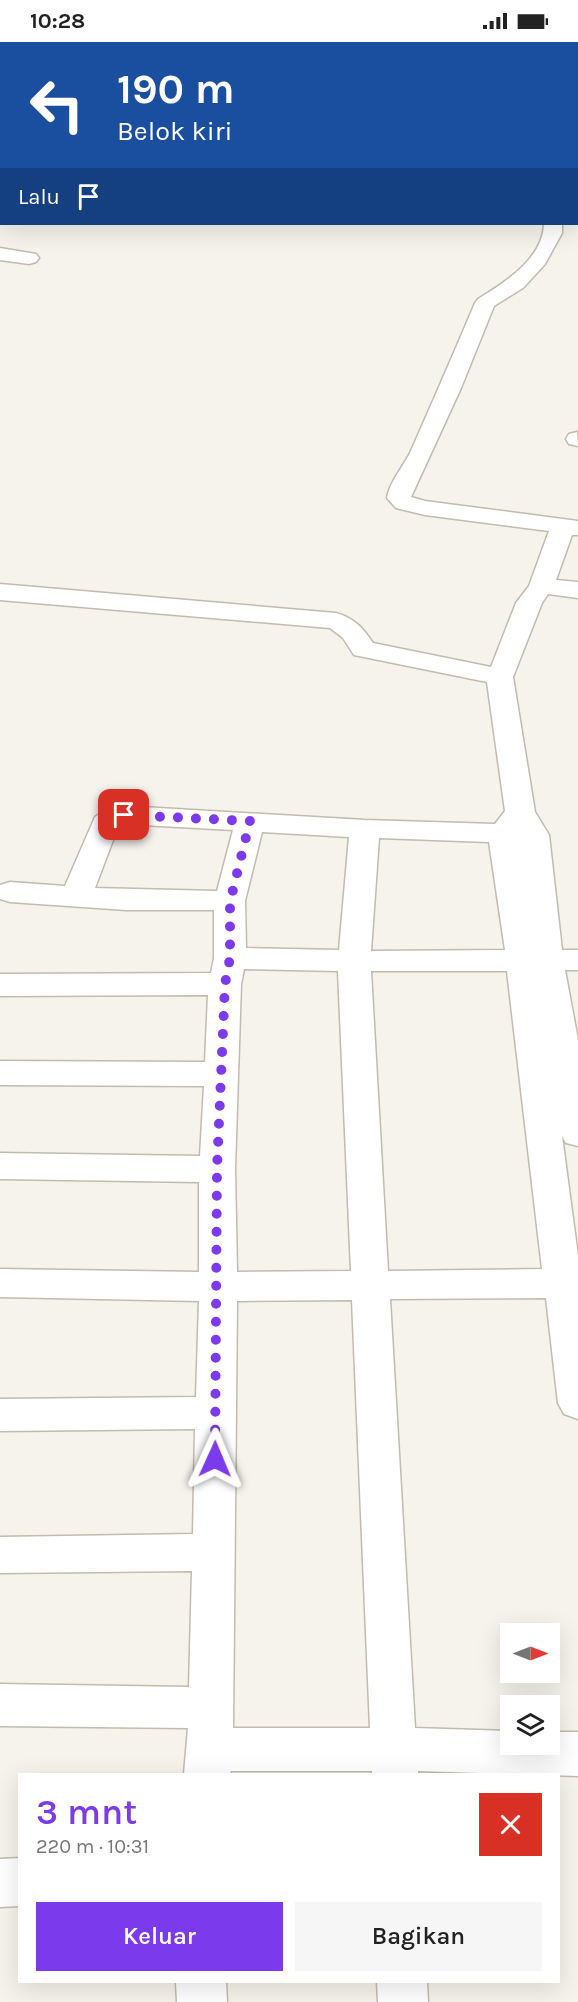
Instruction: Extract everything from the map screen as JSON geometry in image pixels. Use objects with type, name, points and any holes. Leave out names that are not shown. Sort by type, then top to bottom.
[{"type":"street","points":[[553,225],[553,233],[538,260],[516,284],[485,303],[450,388],[413,471],[400,491],[399,498],[405,503],[425,508],[571,527],[541,586],[529,603],[500,677],[519,826],[549,960],[578,1134]]},
{"type":"street","points":[[0,254],[29,258]]},
{"type":"street","points":[[541,586],[578,590]]},
{"type":"street","points":[[0,592],[336,621],[348,627],[363,649],[500,677]]},
{"type":"street","points":[[77,897],[105,823],[114,817],[124,815],[365,829],[519,826]]},
{"type":"street","points":[[210,1744],[218,1287],[217,1169],[221,1074],[230,902],[250,821]]},
{"type":"street","points":[[365,829],[354,961],[395,1762]]},
{"type":"street","points":[[10,892],[77,897],[230,902]]},
{"type":"street","points":[[0,985],[354,961],[549,960]]},
{"type":"street","points":[[549,960],[578,1403]]},
{"type":"street","points":[[0,1073],[221,1074]]},
{"type":"street","points":[[0,1166],[217,1169]]},
{"type":"street","points":[[0,1283],[218,1287],[570,1283]]},
{"type":"street","points":[[0,1415],[216,1413]]},
{"type":"street","points":[[0,1555],[213,1552]]},
{"type":"street","points":[[0,1706],[210,1744],[395,1762],[578,1754]]},
{"type":"street","points":[[0,1883],[18,1882]]},
{"type":"street","points":[[201,1983],[202,2002]]},
{"type":"street","points":[[402,1983],[403,2002]]},
{"type":"route","points":[[124,815],[250,821],[230,902],[230,958],[225,984],[217,1169],[218,1287],[215,1459]]}]
